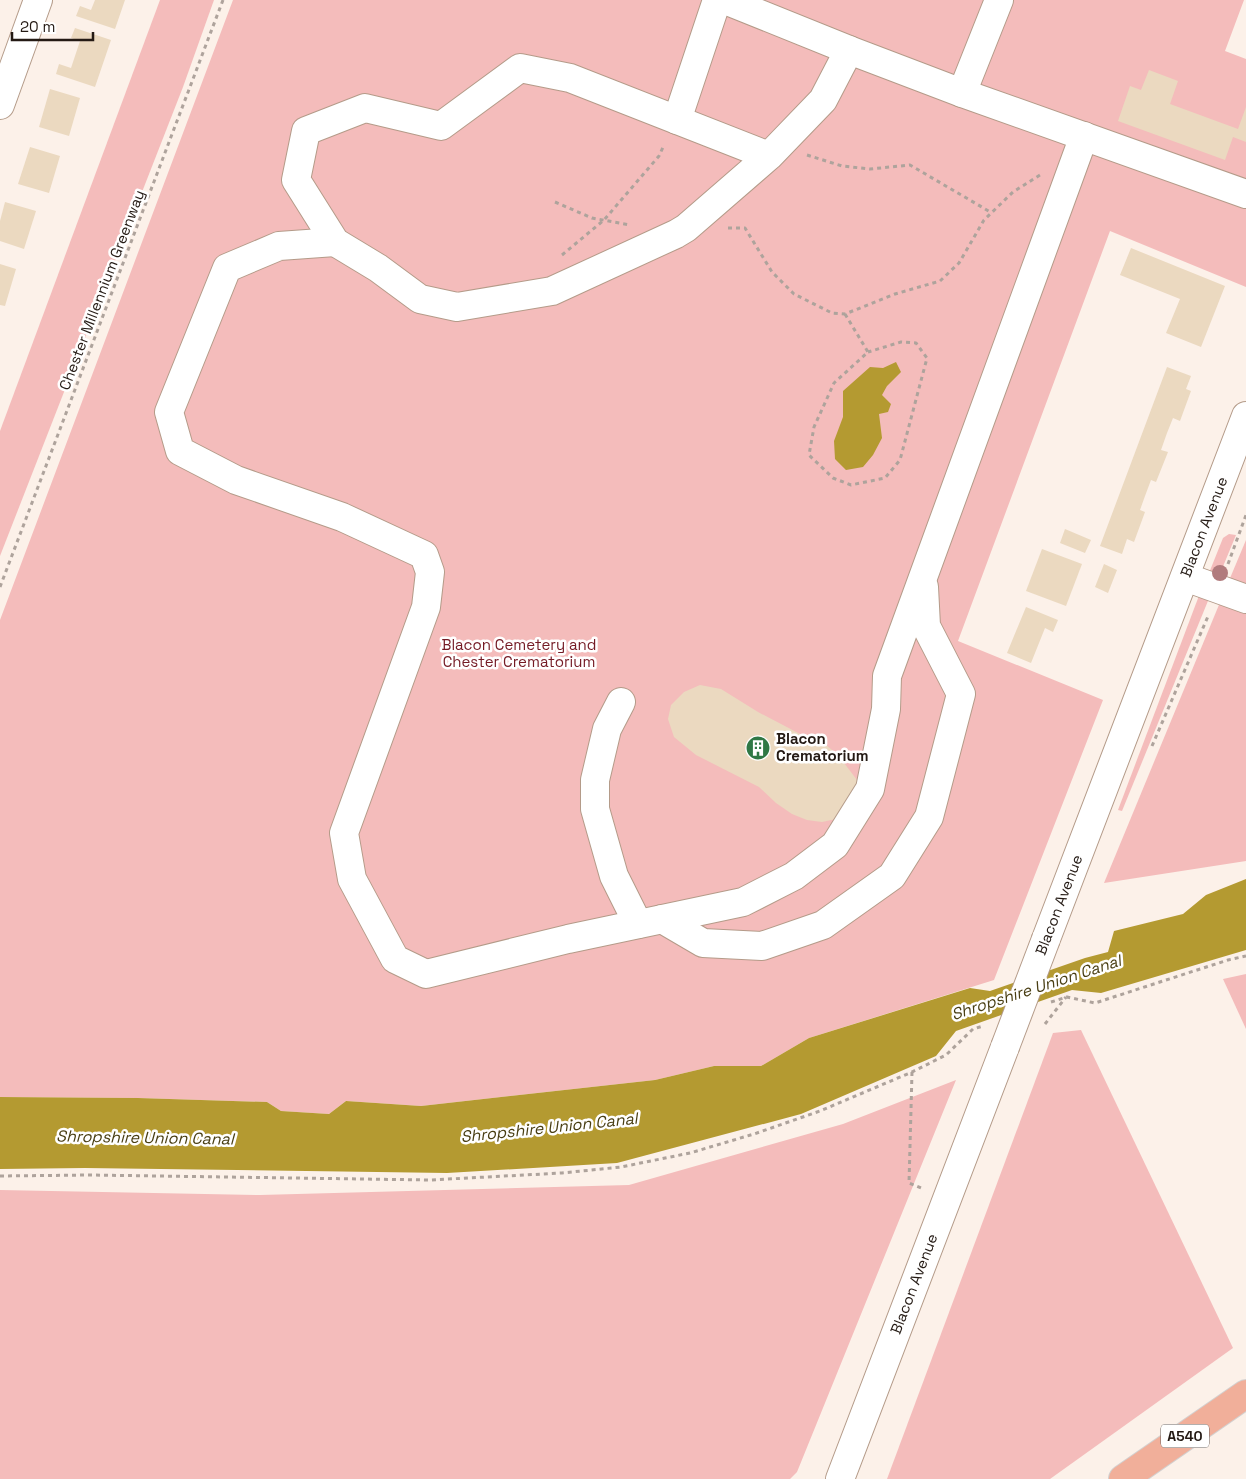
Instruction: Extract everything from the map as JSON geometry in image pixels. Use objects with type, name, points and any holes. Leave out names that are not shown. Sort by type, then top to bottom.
[{"type":"main road","name":"A540","points":[[1123,1479],[1246,1394]]},
{"type":"street","points":[[0,105],[38,0]]},
{"type":"street","points":[[677,120],[717,0]]},
{"type":"street","points":[[725,0],[962,93],[1246,194]]},
{"type":"street","points":[[962,93],[999,0]]},
{"type":"street","points":[[776,149],[677,120],[570,78],[520,68],[442,126],[365,108],[306,131],[296,180],[335,242],[378,268],[420,299],[457,307],[552,291],[686,228],[776,149],[823,100],[849,50]]},
{"type":"street","points":[[335,242],[279,246],[227,268],[169,412],[180,452],[236,480],[342,517],[424,555],[430,572],[426,607],[344,833],[352,879],[395,959],[426,974],[568,939],[743,902],[794,876],[834,845],[870,789],[886,709],[887,676],[1084,136]]},
{"type":"street","name":"Blacon Avenue","points":[[840,1479],[1246,416]]},
{"type":"street","points":[[621,702],[607,729],[595,780],[595,809],[614,876],[650,921],[703,944],[762,946],[824,925],[892,876],[929,816],[961,694],[926,626],[923,575]]},
{"type":"street","points":[[1185,577],[1246,599]]},
{"type":"path","name":"Chester Millennium Greenway","points":[[0,587],[223,0]]},
{"type":"path","points":[[558,258],[604,220],[659,156],[677,120]]},
{"type":"path","points":[[776,149],[842,166],[870,169],[910,165],[992,213]]},
{"type":"path","points":[[686,228],[745,228],[772,272],[794,294],[832,313],[845,314],[896,294],[940,281],[959,262],[984,220],[1013,192],[1045,172],[1072,171]]},
{"type":"path","points":[[555,202],[592,218],[631,225]]},
{"type":"path","points":[[845,314],[868,352]]},
{"type":"path","points":[[901,342],[916,343],[927,358],[900,460],[885,478],[851,485],[833,478],[809,455],[814,427],[834,383],[868,352],[901,342]]},
{"type":"path","points":[[1149,754],[1219,590],[1246,515]]},
{"type":"path","points":[[1048,1003],[1066,997],[1095,1003],[1246,956]]},
{"type":"path","points":[[0,1176],[90,1174],[430,1180],[562,1173],[621,1167],[690,1152],[754,1134],[820,1111],[912,1072],[946,1054],[972,1029],[991,1023]]},
{"type":"path","points":[[912,1072],[909,1183],[919,1188],[949,1192]]},
{"type":"green space","points":[[160,0],[214,0],[183,87],[0,556],[0,431]]},
{"type":"green space","name":"Blacon Cemetery and Chester Crematorium","points":[[233,0],[1244,0],[1225,51],[1246,59],[1246,287],[1110,231],[958,641],[1103,700],[994,980],[809,1038],[761,1066],[714,1066],[655,1080],[421,1106],[346,1101],[329,1114],[281,1111],[267,1102],[138,1098],[0,1097],[0,620]]},
{"type":"green space","points":[[1229,534],[1236,535],[1217,581],[1207,578],[1223,538]]},
{"type":"green space","points":[[1246,540],[1246,861],[1104,883],[1228,583]]},
{"type":"green space","points":[[1200,593],[1210,596],[1122,811],[1118,810]]},
{"type":"green space","points":[[1246,974],[1246,1029],[1223,979]]},
{"type":"green space","points":[[1081,1030],[1233,1348],[1050,1479],[887,1479],[1053,1033]]},
{"type":"green space","points":[[956,1080],[797,1472],[790,1479],[0,1479],[0,1190],[260,1195],[629,1185],[843,1124]]},
{"type":"water","points":[[896,362],[901,372],[887,386],[882,395],[891,404],[888,412],[879,414],[882,438],[873,455],[863,467],[846,470],[835,459],[834,441],[843,417],[843,391],[870,367],[883,368]]},
{"type":"water","name":"Shropshire Union Canal","points":[[1246,879],[1246,950],[1101,993],[1072,990],[956,1031],[936,1056],[801,1114],[617,1163],[447,1173],[85,1168],[0,1169],[0,1097],[138,1098],[267,1102],[281,1111],[329,1114],[346,1101],[421,1106],[655,1080],[714,1066],[761,1066],[809,1038],[970,988],[990,991],[1085,958],[1108,952],[1114,931],[1183,914],[1206,895]]},
{"type":"building","points":[[95,0],[125,0],[115,29],[76,16],[80,6],[91,10]]},
{"type":"building","points":[[75,28],[111,40],[95,87],[56,74],[59,64],[71,68],[80,41],[71,38]]},
{"type":"building","points":[[1149,70],[1178,81],[1170,104],[1238,129],[1246,107],[1246,142],[1233,137],[1225,160],[1118,121],[1130,86],[1141,90]]},
{"type":"building","points":[[50,89],[80,98],[69,136],[39,127]]},
{"type":"building","points":[[30,147],[60,156],[49,193],[18,184]]},
{"type":"building","points":[[5,202],[36,211],[24,249],[0,241],[0,221]]},
{"type":"building","points":[[1131,248],[1225,286],[1201,347],[1166,333],[1180,299],[1120,275]]},
{"type":"building","points":[[0,264],[16,269],[5,306],[0,305]]},
{"type":"building","points":[[1167,367],[1191,376],[1186,389],[1191,391],[1180,421],[1173,418],[1167,433],[1161,450],[1168,452],[1156,482],[1151,480],[1140,510],[1145,512],[1134,542],[1127,539],[1122,554],[1100,546]]},
{"type":"building","points":[[1065,529],[1091,540],[1085,553],[1060,543]]},
{"type":"building","points":[[1042,549],[1082,564],[1066,606],[1026,591]]},
{"type":"building","points":[[1104,564],[1117,570],[1108,593],[1095,587]]},
{"type":"building","points":[[1026,607],[1058,620],[1053,632],[1045,628],[1031,663],[1007,653]]},
{"type":"building","name":"Blacon Crematorium","points":[[700,685],[721,689],[758,712],[802,735],[820,740],[838,755],[857,780],[857,792],[836,819],[822,822],[807,820],[792,814],[776,803],[759,787],[696,755],[674,737],[668,719],[671,705],[684,692]]},
{"type":"place","name":"Blacon Crematorium","points":[[758,748]]}]
